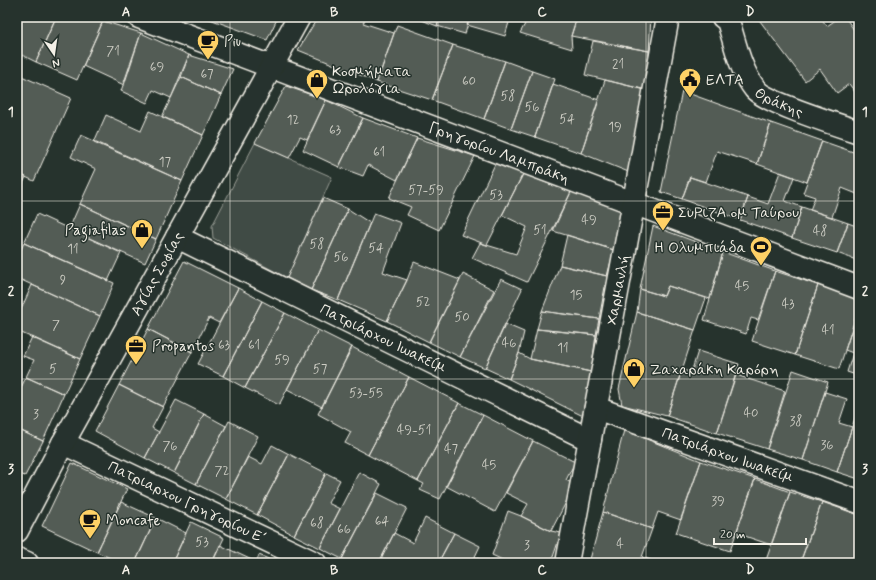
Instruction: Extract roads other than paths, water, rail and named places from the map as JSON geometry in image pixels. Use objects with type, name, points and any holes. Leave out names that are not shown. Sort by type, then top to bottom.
[{"type":"street","name":"Γρηγορίου Λαμπράκη","points":[[139,17],[174,23],[272,67],[859,288]]},
{"type":"street","name":"Αγίας Σοφίας","points":[[17,531],[63,443],[299,17]]},
{"type":"street","name":"Χαρμανλή","points":[[567,563],[668,17]]},
{"type":"street","name":"Θράκης","points":[[723,17],[728,21],[743,68],[755,91],[775,102],[859,132]]},
{"type":"street","name":"Πατριάρχου Ιωακείμ","points":[[177,237],[590,440]]},
{"type":"street","name":"Πατριάρχου Ιωακείμ","points":[[596,408],[859,502]]},
{"type":"street","name":"Πατριαρχου Γρηγορίου Ε΄","points":[[63,443],[315,563]]},
{"type":"street","points":[[17,559],[26,563]]},
{"type":"place","name":"Piu","points":[[208,60]]},
{"type":"place","name":"ΕΛΤΑ","points":[[690,98]]},
{"type":"place","name":"Κοσμήματα Ωρολόγια","points":[[317,100]]},
{"type":"place","name":"ΣυΡιζΑ ομ Ταύρου","points":[[663,232]]},
{"type":"place","name":"Pagiafilas","points":[[142,250]]},
{"type":"place","name":"Η Ολυμπιάδα","points":[[761,266]]},
{"type":"place","name":"Propantos","points":[[136,366]]},
{"type":"place","name":"Ζαχαράκη Καρόρη","points":[[634,388]]},
{"type":"place","name":"Moncafe","points":[[90,540]]}]
